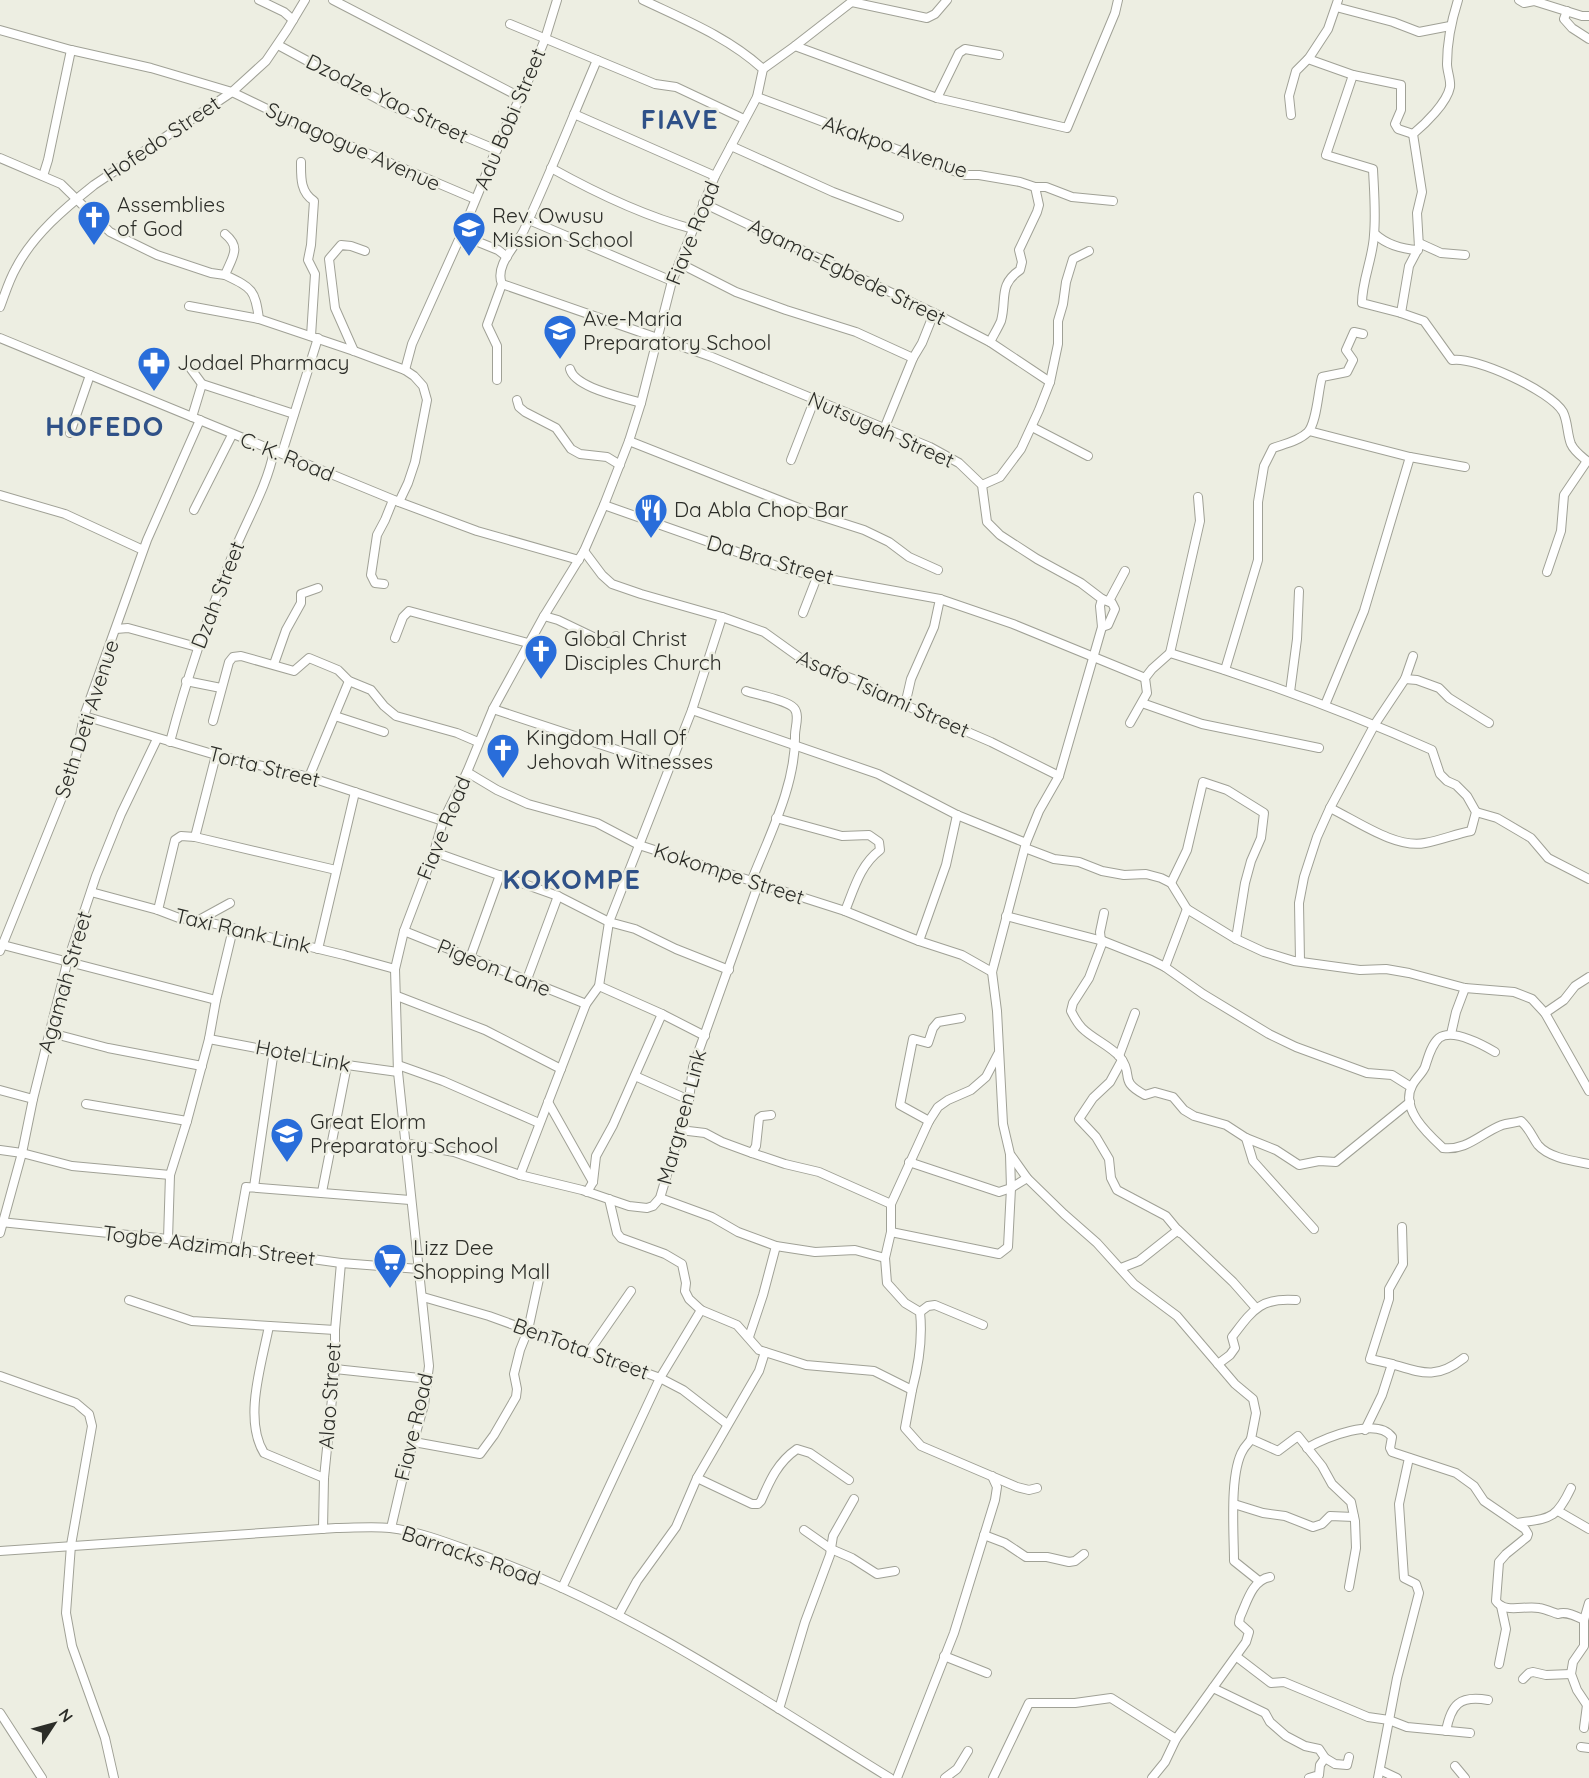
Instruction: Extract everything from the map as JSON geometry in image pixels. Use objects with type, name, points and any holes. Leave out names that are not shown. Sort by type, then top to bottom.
[{"type":"street","points":[[259,0],[284,12],[293,20]]},
{"type":"street","name":"Hofedo Street","points":[[0,307],[15,269],[27,250],[76,199],[232,92],[266,61],[305,0]]},
{"type":"street","points":[[333,0],[520,97]]},
{"type":"street","name":"Adu Bobi Street","points":[[405,370],[412,344],[545,39],[557,0]]},
{"type":"street","points":[[643,0],[716,35],[745,52],[763,69],[853,1],[927,18],[935,14],[946,0]]},
{"type":"street","points":[[795,46],[937,98],[1067,128],[1115,13],[1118,0]]},
{"type":"street","points":[[1413,134],[1431,119],[1450,87],[1447,67],[1450,27],[1458,0]]},
{"type":"street","points":[[1519,0],[1524,3],[1534,1],[1589,16]]},
{"type":"street","points":[[1291,115],[1288,96],[1296,71],[1308,59],[1328,29],[1337,3],[1419,32],[1450,27]]},
{"type":"street","points":[[1567,11],[1564,19],[1589,39]]},
{"type":"street","points":[[510,24],[655,84],[676,87],[744,119]]},
{"type":"street","name":"Synagogue Avenue","points":[[0,30],[71,51],[151,68],[232,92],[294,122],[476,199]]},
{"type":"street","name":"Dzodze Yao Street","points":[[278,45],[387,104],[497,150]]},
{"type":"street","points":[[937,98],[959,53],[965,49],[999,55]]},
{"type":"street","points":[[43,176],[71,51]]},
{"type":"street","points":[[1308,59],[1353,75],[1401,85],[1401,110],[1395,124],[1398,129],[1413,134]]},
{"type":"street","points":[[497,380],[496,346],[488,325],[502,284],[500,276],[507,257],[529,220],[597,60]]},
{"type":"street","name":"Fiave Road","points":[[391,1528],[429,1379],[423,1297],[410,1200],[398,1068],[395,969],[404,932],[434,852],[443,820],[467,772],[493,709],[528,643],[584,551],[604,505],[641,403],[672,281],[715,176],[757,97],[763,69]]},
{"type":"street","points":[[1353,75],[1326,156],[1373,169],[1375,234],[1362,293],[1362,303],[1401,312],[1424,321],[1452,360],[1460,358],[1528,384],[1551,400],[1563,412],[1572,447],[1587,461],[1564,495],[1561,531],[1547,572]]},
{"type":"street","name":"Akakpo Avenue","points":[[757,97],[965,175],[1046,187],[1072,197],[1113,201]]},
{"type":"street","points":[[574,114],[715,176]]},
{"type":"street","points":[[1401,312],[1409,266],[1418,247],[1417,213],[1422,192],[1413,134]]},
{"type":"street","points":[[731,146],[832,192],[899,218]]},
{"type":"street","points":[[0,158],[61,184],[97,220],[117,235],[157,255],[211,273],[225,275],[242,283],[256,297],[259,319]]},
{"type":"street","name":"Dzah Street","points":[[170,742],[197,647],[237,543],[294,414],[314,337],[315,274],[308,260],[314,201],[307,197],[302,183],[301,162]]},
{"type":"street","points":[[551,168],[589,189],[661,221],[693,229]]},
{"type":"street","points":[[990,342],[1001,321],[1005,285],[1012,275],[1020,270],[1022,262],[1019,250],[1037,212],[1039,205],[1035,187]]},
{"type":"street","name":"Agama-Egbede Street","points":[[703,203],[934,313],[990,342],[1050,382]]},
{"type":"street","points":[[529,220],[672,281]]},
{"type":"street","points":[[225,234],[234,242],[236,249],[225,275]]},
{"type":"street","points":[[1375,234],[1382,240],[1403,249],[1418,247],[1441,253],[1465,255]]},
{"type":"street","points":[[461,235],[498,250],[507,257]]},
{"type":"street","points":[[354,351],[335,308],[329,259],[341,245],[365,251]]},
{"type":"street","points":[[498,250],[514,245]]},
{"type":"street","points":[[1089,251],[1073,259],[1058,321],[1058,344],[1050,382],[1032,427],[1021,449],[1000,477],[982,485],[987,522],[1000,535],[1081,583],[1115,609],[1108,624],[1102,627]]},
{"type":"street","points":[[679,263],[736,292],[856,332],[913,358]]},
{"type":"street","name":"Nutsugah Street","points":[[502,284],[712,357],[884,429],[959,463],[982,485]]},
{"type":"street","points":[[189,306],[259,319],[314,337],[405,370],[423,386],[427,400],[408,483],[377,535],[371,575],[375,583],[384,584]]},
{"type":"street","points":[[884,429],[934,313]]},
{"type":"street","points":[[1225,670],[1258,560],[1258,502],[1264,466],[1274,448],[1299,438],[1309,431],[1314,420],[1317,394],[1322,377],[1347,372],[1353,360],[1346,350],[1354,332],[1364,334]]},
{"type":"street","name":"C. K. Road","points":[[0,338],[396,501],[477,531],[579,560]]},
{"type":"street","points":[[191,369],[202,384],[294,414]]},
{"type":"street","points":[[570,369],[571,375],[580,382],[641,403]]},
{"type":"street","points":[[70,433],[90,375]]},
{"type":"street","name":"Seth Deti Avenue","points":[[1,948],[67,785],[76,757],[84,716],[143,550],[196,419],[202,384]]},
{"type":"street","points":[[517,400],[519,407],[525,412],[556,428],[571,450],[580,454],[608,457],[620,465]]},
{"type":"street","points":[[791,460],[814,401]]},
{"type":"street","points":[[1032,427],[1088,456]]},
{"type":"street","points":[[1309,431],[1410,457],[1465,467]]},
{"type":"street","points":[[194,510],[232,435]]},
{"type":"street","points":[[629,441],[814,514],[864,530],[890,542],[909,557],[938,570]]},
{"type":"street","points":[[1324,705],[1364,611],[1410,457]]},
{"type":"street","points":[[0,495],[65,514],[143,550]]},
{"type":"street","points":[[1130,723],[1147,693],[1145,678],[1170,653],[1200,521],[1198,496]]},
{"type":"street","name":"Da Bra Street","points":[[604,505],[777,566],[817,577],[940,598],[1013,624],[1145,678]]},
{"type":"street","name":"Asafo Tsiami Street","points":[[584,551],[602,575],[622,589],[722,616],[764,632],[795,656],[861,682],[905,705],[991,742],[1059,776]]},
{"type":"street","points":[[891,1232],[999,1254],[1008,1247],[1010,1154],[1003,1124],[992,972],[1025,846],[1039,811],[1059,776],[1102,627],[1100,606],[1125,571]]},
{"type":"street","points":[[803,613],[817,577]]},
{"type":"street","points":[[274,664],[286,630],[301,603],[301,594],[318,588]]},
{"type":"street","points":[[1290,692],[1297,639],[1299,591]]},
{"type":"street","points":[[905,705],[911,679],[934,627],[940,598]]},
{"type":"street","points":[[395,638],[403,616],[409,612],[528,643]]},
{"type":"street","points":[[544,616],[593,635],[606,643],[611,642],[616,636]]},
{"type":"street","points":[[520,1175],[585,1004],[599,986],[609,922],[692,710],[722,616]]},
{"type":"street","points":[[116,629],[128,628],[197,647]]},
{"type":"street","points":[[1170,653],[1290,692],[1375,724],[1432,750],[1440,774],[1467,796],[1476,812],[1471,831],[1424,843],[1407,843],[1382,835],[1330,808]]},
{"type":"street","points":[[213,721],[229,662],[233,657],[241,656],[294,671],[309,658],[338,670],[349,681],[371,690],[396,716],[457,733],[478,742]]},
{"type":"street","points":[[1300,961],[1299,903],[1304,877],[1317,837],[1375,724],[1404,679],[1413,656]]},
{"type":"street","points":[[1404,679],[1417,680],[1439,688],[1449,698],[1489,723]]},
{"type":"street","points":[[186,681],[221,688]]},
{"type":"street","points":[[309,777],[349,681]]},
{"type":"street","name":"Margreen Link","points":[[404,1143],[454,1152],[520,1175],[640,1208],[653,1206],[660,1198],[689,1100],[693,1067],[729,970],[789,782],[796,745],[797,714],[792,707],[772,698],[746,691]]},
{"type":"street","points":[[1142,703],[1202,724],[1319,748]]},
{"type":"street","points":[[493,709],[669,767]]},
{"type":"street","points":[[692,710],[878,774],[1054,859],[1079,862],[1102,871],[1124,875],[1146,874],[1171,883],[1188,909],[1236,939],[1264,952],[1349,969],[1386,969],[1465,988],[1514,992],[1533,999],[1545,1012],[1589,1091]]},
{"type":"street","name":"Torta Street","points":[[84,716],[216,755],[309,777],[443,820]]},
{"type":"street","points":[[335,716],[384,732]]},
{"type":"street","name":"Agamah Street","points":[[0,1233],[22,1153],[67,963],[121,814],[157,739]]},
{"type":"street","points":[[195,837],[216,755]]},
{"type":"street","name":"Kokompe Street","points":[[467,772],[497,790],[528,804],[597,824],[639,845],[845,911],[919,941],[962,955],[992,972]]},
{"type":"street","points":[[1171,883],[1187,850],[1203,782],[1227,790],[1264,813],[1261,838],[1245,883],[1236,939]]},
{"type":"street","points":[[318,949],[356,792]]},
{"type":"street","points":[[1476,812],[1497,818],[1532,838],[1548,858],[1589,879]]},
{"type":"street","points":[[919,941],[946,865],[957,814]]},
{"type":"street","points":[[776,818],[842,836],[869,835],[879,842],[880,850],[862,869],[845,911]]},
{"type":"street","points":[[158,910],[175,840],[181,836],[195,837],[336,870]]},
{"type":"street","points":[[434,852],[558,896],[609,922],[635,929],[676,949],[729,970]]},
{"type":"street","points":[[470,958],[500,875]]},
{"type":"street","name":"Taxi Rank Link","points":[[91,892],[179,918],[199,920],[395,969]]},
{"type":"street","points":[[526,982],[558,896]]},
{"type":"street","points":[[199,920],[230,903]]},
{"type":"street","points":[[1165,967],[1188,909]]},
{"type":"street","points":[[1104,913],[1100,932],[1102,941],[1089,978],[1071,1011],[1080,1026],[1120,1058],[1127,1067],[1128,1081],[1132,1088],[1145,1095],[1155,1092],[1173,1097],[1184,1110],[1194,1116],[1226,1125],[1246,1138],[1276,1150],[1299,1165],[1319,1161],[1336,1162],[1410,1102]]},
{"type":"street","points":[[1006,916],[1102,941],[1165,967],[1203,994],[1269,1034],[1296,1047],[1367,1072],[1392,1075],[1411,1087]]},
{"type":"street","points":[[168,1239],[170,1176],[209,1039],[233,929]]},
{"type":"street","name":"Pigeon Lane","points":[[404,932],[585,1004]]},
{"type":"street","points":[[1,948],[216,1000]]},
{"type":"street","points":[[1545,1012],[1564,1000],[1575,986],[1589,977]]},
{"type":"street","points":[[599,986],[705,1036]]},
{"type":"street","points":[[1451,1034],[1465,988]]},
{"type":"street","points":[[397,996],[485,1030],[561,1069]]},
{"type":"street","points":[[1135,1013],[1110,1082],[1093,1098],[1079,1119],[1096,1137],[1109,1159],[1111,1178],[1117,1190],[1166,1216],[1180,1233],[1233,1282],[1255,1307]]},
{"type":"street","points":[[587,1192],[593,1182],[596,1156],[662,1014]]},
{"type":"street","points":[[929,1121],[900,1105],[913,1039],[928,1043],[933,1028],[938,1022],[961,1017]]},
{"type":"street","points":[[51,1033],[108,1048],[202,1066]]},
{"type":"street","points":[[1495,1052],[1477,1042],[1451,1034],[1440,1038],[1430,1052],[1424,1071],[1411,1087],[1410,1102],[1415,1118],[1443,1148],[1463,1147],[1502,1125],[1521,1121],[1529,1128],[1542,1150],[1567,1160],[1589,1164]]},
{"type":"street","name":"Hotel Link","points":[[209,1039],[347,1065],[398,1068],[442,1081],[539,1123]]},
{"type":"street","points":[[254,1187],[274,1050]]},
{"type":"street","points":[[920,1312],[905,1303],[887,1283],[885,1258],[891,1232],[891,1204],[929,1121],[943,1103],[971,1090],[986,1077],[999,1053]]},
{"type":"street","points":[[322,1192],[347,1065]]},
{"type":"street","points":[[635,1076],[689,1100]]},
{"type":"street","points":[[0,1090],[33,1099]]},
{"type":"street","points":[[548,1102],[593,1182]]},
{"type":"street","points":[[86,1104],[187,1121]]},
{"type":"street","points":[[753,1153],[759,1118],[771,1115]]},
{"type":"street","points":[[680,1130],[705,1133],[722,1142],[785,1164],[819,1172],[891,1204]]},
{"type":"street","points":[[1246,1138],[1253,1161],[1314,1229]]},
{"type":"street","points":[[0,1150],[22,1153],[72,1166],[170,1176]]},
{"type":"street","points":[[1010,1154],[1027,1178],[1121,1268],[1134,1284],[1177,1316],[1236,1384],[1253,1399],[1256,1413],[1251,1439],[1242,1451],[1238,1469],[1234,1504],[1234,1561],[1259,1581]]},
{"type":"street","points":[[909,1162],[999,1192],[1027,1178]]},
{"type":"street","points":[[235,1249],[246,1186],[410,1200]]},
{"type":"street","points":[[660,1198],[687,1206],[738,1232],[776,1246],[814,1252],[855,1250],[885,1258]]},
{"type":"street","points":[[609,1199],[617,1233],[621,1238],[665,1254],[682,1264],[686,1283],[685,1292],[689,1299],[701,1310],[737,1325],[759,1350],[806,1365],[874,1371],[912,1390]]},
{"type":"street","name":"Togbe Adzimah Street","points":[[2,1222],[168,1239],[341,1263],[419,1269]]},
{"type":"street","points":[[1402,1227],[1403,1264],[1389,1289],[1389,1299],[1370,1359],[1436,1374],[1464,1358]]},
{"type":"street","points":[[1121,1268],[1139,1261],[1178,1230],[1180,1233]]},
{"type":"street","points":[[749,1337],[764,1296],[776,1246]]},
{"type":"street","name":"Alao Street","points":[[323,1528],[324,1478],[335,1369],[335,1330],[341,1263]]},
{"type":"street","points":[[414,1442],[480,1454],[516,1397],[517,1389],[513,1374],[528,1330],[539,1279]]},
{"type":"street","points":[[588,1353],[631,1290]]},
{"type":"street","name":"BenTota Street","points":[[423,1297],[489,1316],[660,1378],[683,1389],[727,1424]]},
{"type":"street","points":[[1218,1364],[1235,1348],[1232,1337],[1255,1307],[1284,1299],[1296,1299]]},
{"type":"street","points":[[129,1300],[192,1321],[335,1330]]},
{"type":"street","points":[[920,1312],[928,1306],[935,1305],[983,1325]]},
{"type":"street","points":[[561,1588],[660,1378],[701,1310]]},
{"type":"street","points":[[920,1312],[922,1332],[919,1364],[904,1428],[921,1446],[1023,1489],[1037,1488]]},
{"type":"street","points":[[269,1326],[254,1407],[256,1434],[261,1450],[324,1478]]},
{"type":"street","points":[[618,1614],[637,1581],[675,1527],[697,1478],[759,1371],[765,1352]]},
{"type":"street","points":[[1365,1430],[1382,1395],[1392,1365]]},
{"type":"street","points":[[335,1369],[429,1379]]},
{"type":"street","points":[[0,1376],[76,1403],[89,1414],[92,1426],[70,1545],[66,1613],[72,1646],[105,1738],[114,1778]]},
{"type":"street","points":[[1307,1448],[1331,1436],[1376,1429],[1392,1437],[1391,1450],[1456,1473],[1474,1486],[1484,1501],[1525,1529],[1527,1537],[1499,1562],[1496,1601],[1501,1606],[1510,1608],[1538,1607],[1584,1620]]},
{"type":"street","points":[[1251,1439],[1278,1451],[1298,1436],[1322,1466],[1337,1491],[1350,1500],[1354,1517],[1356,1548],[1349,1587]]},
{"type":"street","points":[[697,1478],[752,1504],[758,1504],[777,1467],[797,1449],[810,1453],[849,1479]]},
{"type":"street","points":[[1398,1778],[1379,1774],[1397,1678],[1419,1593],[1416,1584],[1404,1578],[1399,1504],[1409,1458]]},
{"type":"street","points":[[897,1778],[954,1633],[997,1492],[992,1476]]},
{"type":"street","points":[[1517,1523],[1554,1515],[1571,1488]]},
{"type":"street","points":[[780,1709],[805,1622],[831,1549],[833,1536],[854,1499]]},
{"type":"street","points":[[1234,1504],[1263,1513],[1285,1516],[1314,1527],[1322,1524],[1330,1516],[1354,1517]]},
{"type":"street","points":[[1558,1511],[1589,1529]]},
{"type":"street","name":"Barracks Road","points":[[0,1551],[323,1528],[391,1528],[462,1548],[507,1564],[618,1614],[679,1647],[890,1778]]},
{"type":"street","points":[[804,1530],[831,1549],[852,1558],[877,1574],[895,1570]]},
{"type":"street","points":[[984,1535],[1005,1543],[1026,1557],[1047,1557],[1069,1562],[1075,1561],[1084,1554]]},
{"type":"street","points":[[1152,1778],[1165,1762],[1176,1739],[1248,1639],[1249,1632],[1239,1623],[1240,1619],[1259,1581],[1270,1577]]},
{"type":"street","points":[[1584,1728],[1588,1707],[1571,1674],[1573,1662],[1584,1646],[1584,1620],[1589,1604]]},
{"type":"street","points":[[1499,1664],[1506,1629],[1501,1606]]},
{"type":"street","points":[[944,1656],[987,1673]]},
{"type":"street","points":[[1237,1657],[1271,1683],[1284,1682],[1368,1717],[1389,1720],[1407,1727],[1470,1733]]},
{"type":"street","points":[[1523,1679],[1533,1672],[1546,1675],[1571,1674]]},
{"type":"street","points":[[1213,1688],[1265,1713],[1270,1722],[1286,1736],[1305,1746],[1319,1749],[1325,1758],[1335,1764],[1347,1765],[1349,1757]]},
{"type":"street","points":[[993,1778],[1029,1703],[1075,1703],[1111,1698],[1176,1739]]},
{"type":"street","points":[[1446,1731],[1449,1715],[1454,1706],[1467,1700],[1488,1700]]},
{"type":"street","points":[[0,1713],[42,1778]]},
{"type":"street","points":[[945,1778],[957,1769],[968,1751]]},
{"type":"street","points":[[1309,1778],[1319,1774],[1320,1765],[1325,1758]]},
{"type":"street","points":[[1455,1766],[1465,1778]]},
{"type":"place","name":"Assemblies of God","points":[[94,246]]},
{"type":"place","name":"Rev. Owusu Mission School","points":[[469,257]]},
{"type":"place","name":"Ave-Maria Preparatory School","points":[[560,360]]},
{"type":"place","name":"Jodael Pharmacy","points":[[154,392]]},
{"type":"place","name":"Da Abla Chop Bar","points":[[651,539]]},
{"type":"place","name":"Global Christ Disciples Church","points":[[541,680]]},
{"type":"place","name":"Kingdom Hall Of Jehovah Witnesses","points":[[503,779]]},
{"type":"place","name":"Great Elorm Preparatory School","points":[[287,1163]]},
{"type":"place","name":"Lizz Dee Shopping Mall","points":[[390,1289]]},
{"type":"district","name":"FIAVE","points":[[680,120]]},
{"type":"district","name":"HOFEDO","points":[[105,427]]},
{"type":"district","name":"KOKOMPE","points":[[572,880]]}]
